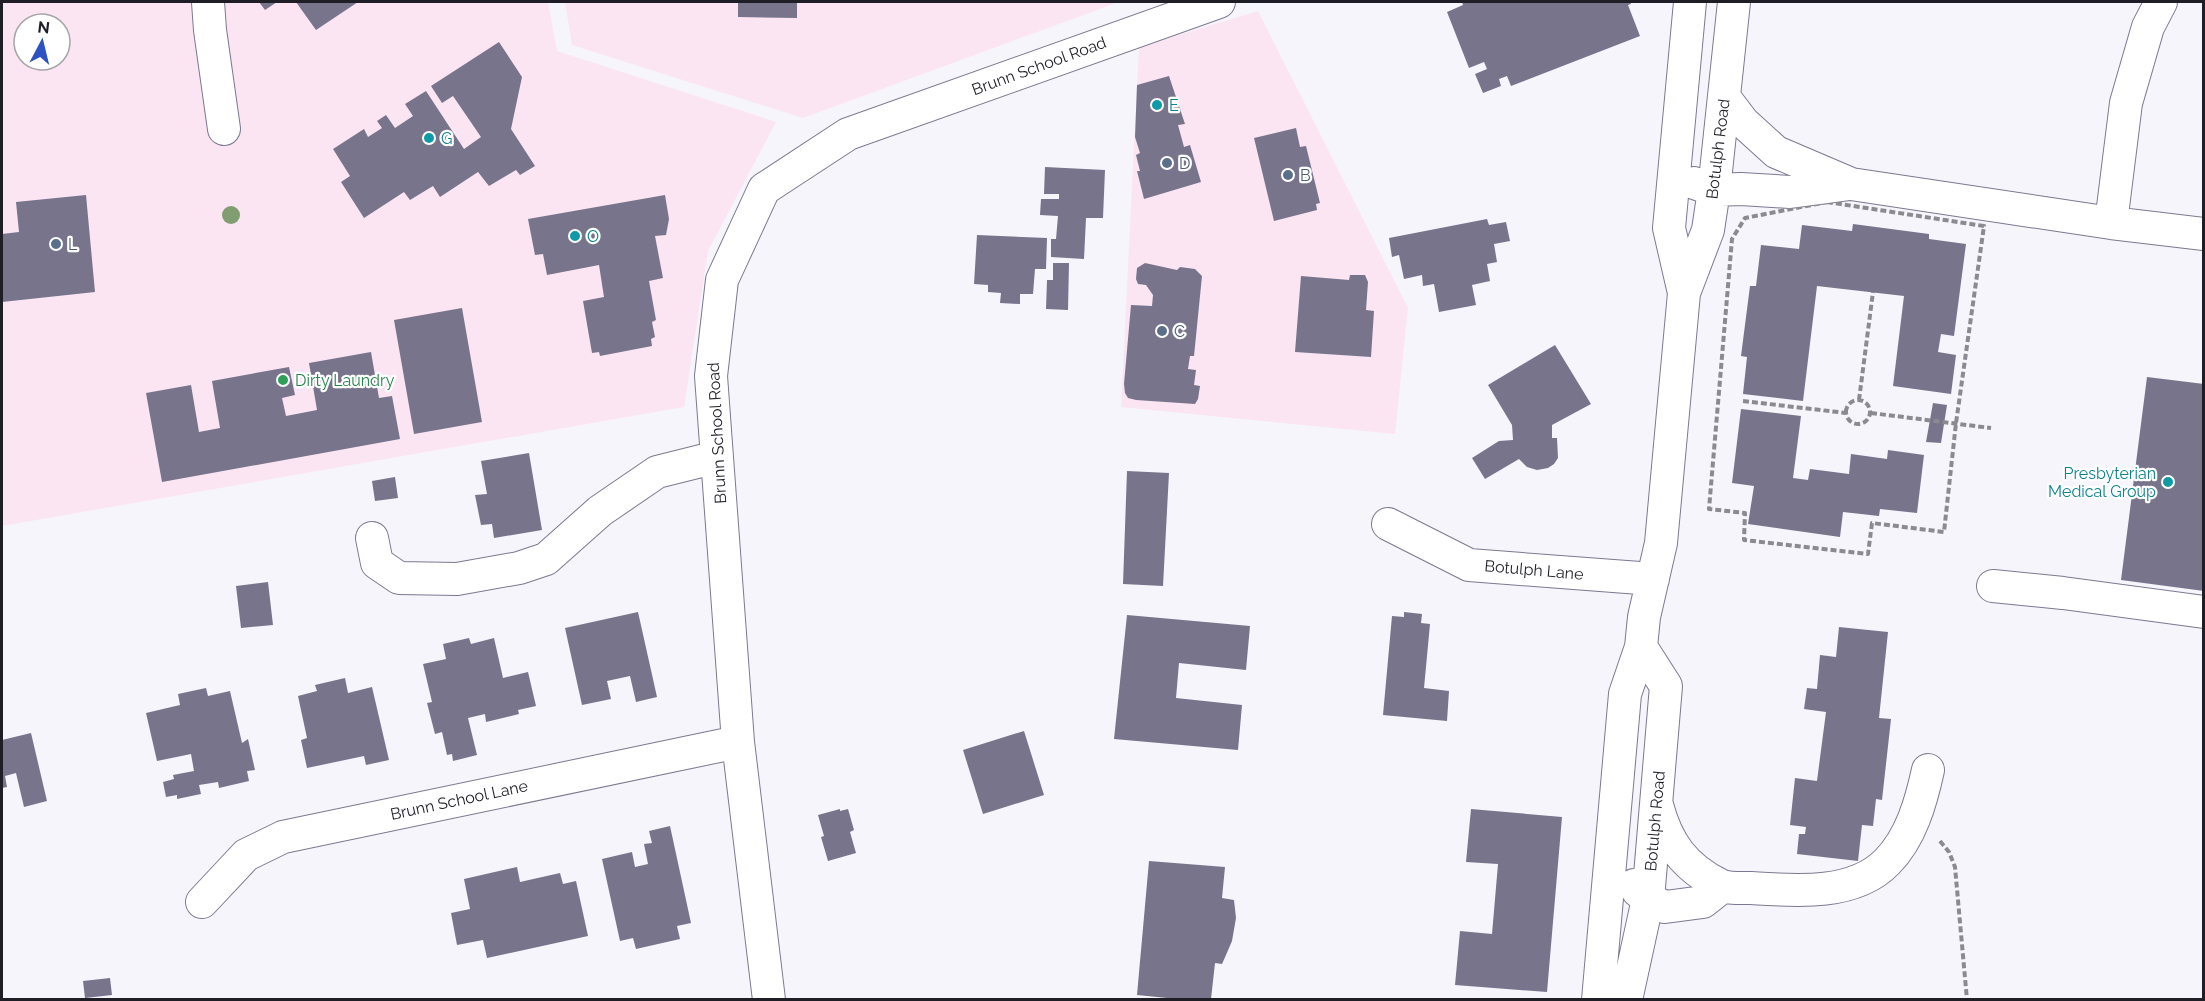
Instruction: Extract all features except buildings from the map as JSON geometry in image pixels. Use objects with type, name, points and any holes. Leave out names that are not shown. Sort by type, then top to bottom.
[{"type":"street","points":[[208,2],[224,129]]},
{"type":"street","name":"Brunn School Road","points":[[769,999],[738,742],[711,376],[722,280],[764,189],[848,134],[1219,2]]},
{"type":"street","name":"Botulph Road","points":[[1684,293],[1670,228],[1690,2]]},
{"type":"street","name":"Botulph Road","points":[[1598,999],[1625,694],[1641,647],[1644,617],[1661,543],[1684,293],[1708,230],[1734,2]]},
{"type":"street","points":[[2112,224],[2126,103],[2148,27],[2161,2]]},
{"type":"street","points":[[1724,97],[1743,122],[1776,152],[1851,184],[2112,224],[2204,234]]},
{"type":"street","points":[[1674,176],[1714,190],[1790,192],[1851,184]]},
{"type":"street","points":[[372,538],[377,563],[399,578],[457,579],[519,568],[546,559],[600,511],[657,472],[717,457]]},
{"type":"street","name":"Botulph Lane","points":[[1388,524],[1469,565],[1653,579]]},
{"type":"street","points":[[1993,586],[2204,612]]},
{"type":"street","name":"Botulph Road","points":[[1626,999],[1648,898],[1666,687],[1641,647]]},
{"type":"street","points":[[1625,694],[1637,766],[1629,870],[1638,891],[1665,907],[1703,902],[1722,887]]},
{"type":"street","name":"Brunn School Lane","points":[[202,902],[246,855],[283,837],[738,742]]},
{"type":"street","points":[[1657,805],[1662,824],[1673,847],[1696,871],[1722,887],[1803,892],[1822,890],[1865,877],[1887,863],[1912,824],[1923,794],[1928,770]]},
{"type":"path","points":[[1827,202],[1984,226],[1956,423],[1944,532],[1872,523],[1868,554],[1744,540],[1745,513],[1709,509],[1732,239],[1745,218],[1827,202]]},
{"type":"path","points":[[1858,400],[1873,292]]},
{"type":"path","points":[[1858,400],[1869,405],[1871,413],[1868,421],[1856,424],[1849,421],[1846,413],[1851,402],[1858,400]]},
{"type":"path","points":[[1743,401],[1846,413]]},
{"type":"path","points":[[1871,413],[1991,428]]},
{"type":"path","points":[[1912,824],[1941,841],[1949,852],[1955,867],[1967,999]]},
{"type":"shaded area","points":[[2,2],[548,2],[557,51],[776,122],[708,251],[684,407],[2,526]]},
{"type":"shaded area","points":[[565,2],[1119,2],[803,118],[572,45]]},
{"type":"shaded area","points":[[1258,11],[1408,308],[1395,434],[1121,407],[1139,47]]},
{"type":"place","name":"E","points":[[1157,105]]},
{"type":"place","name":"G","points":[[429,138]]},
{"type":"place","name":"D","points":[[1167,163]]},
{"type":"place","name":"B","points":[[1288,175]]},
{"type":"place","name":"O","points":[[575,236]]},
{"type":"place","name":"L","points":[[56,244]]},
{"type":"place","name":"C","points":[[1162,331]]},
{"type":"place","name":"Dirty Laundry","points":[[283,380]]},
{"type":"place","name":"Presbyterian Medical Group","points":[[2168,482]]}]
